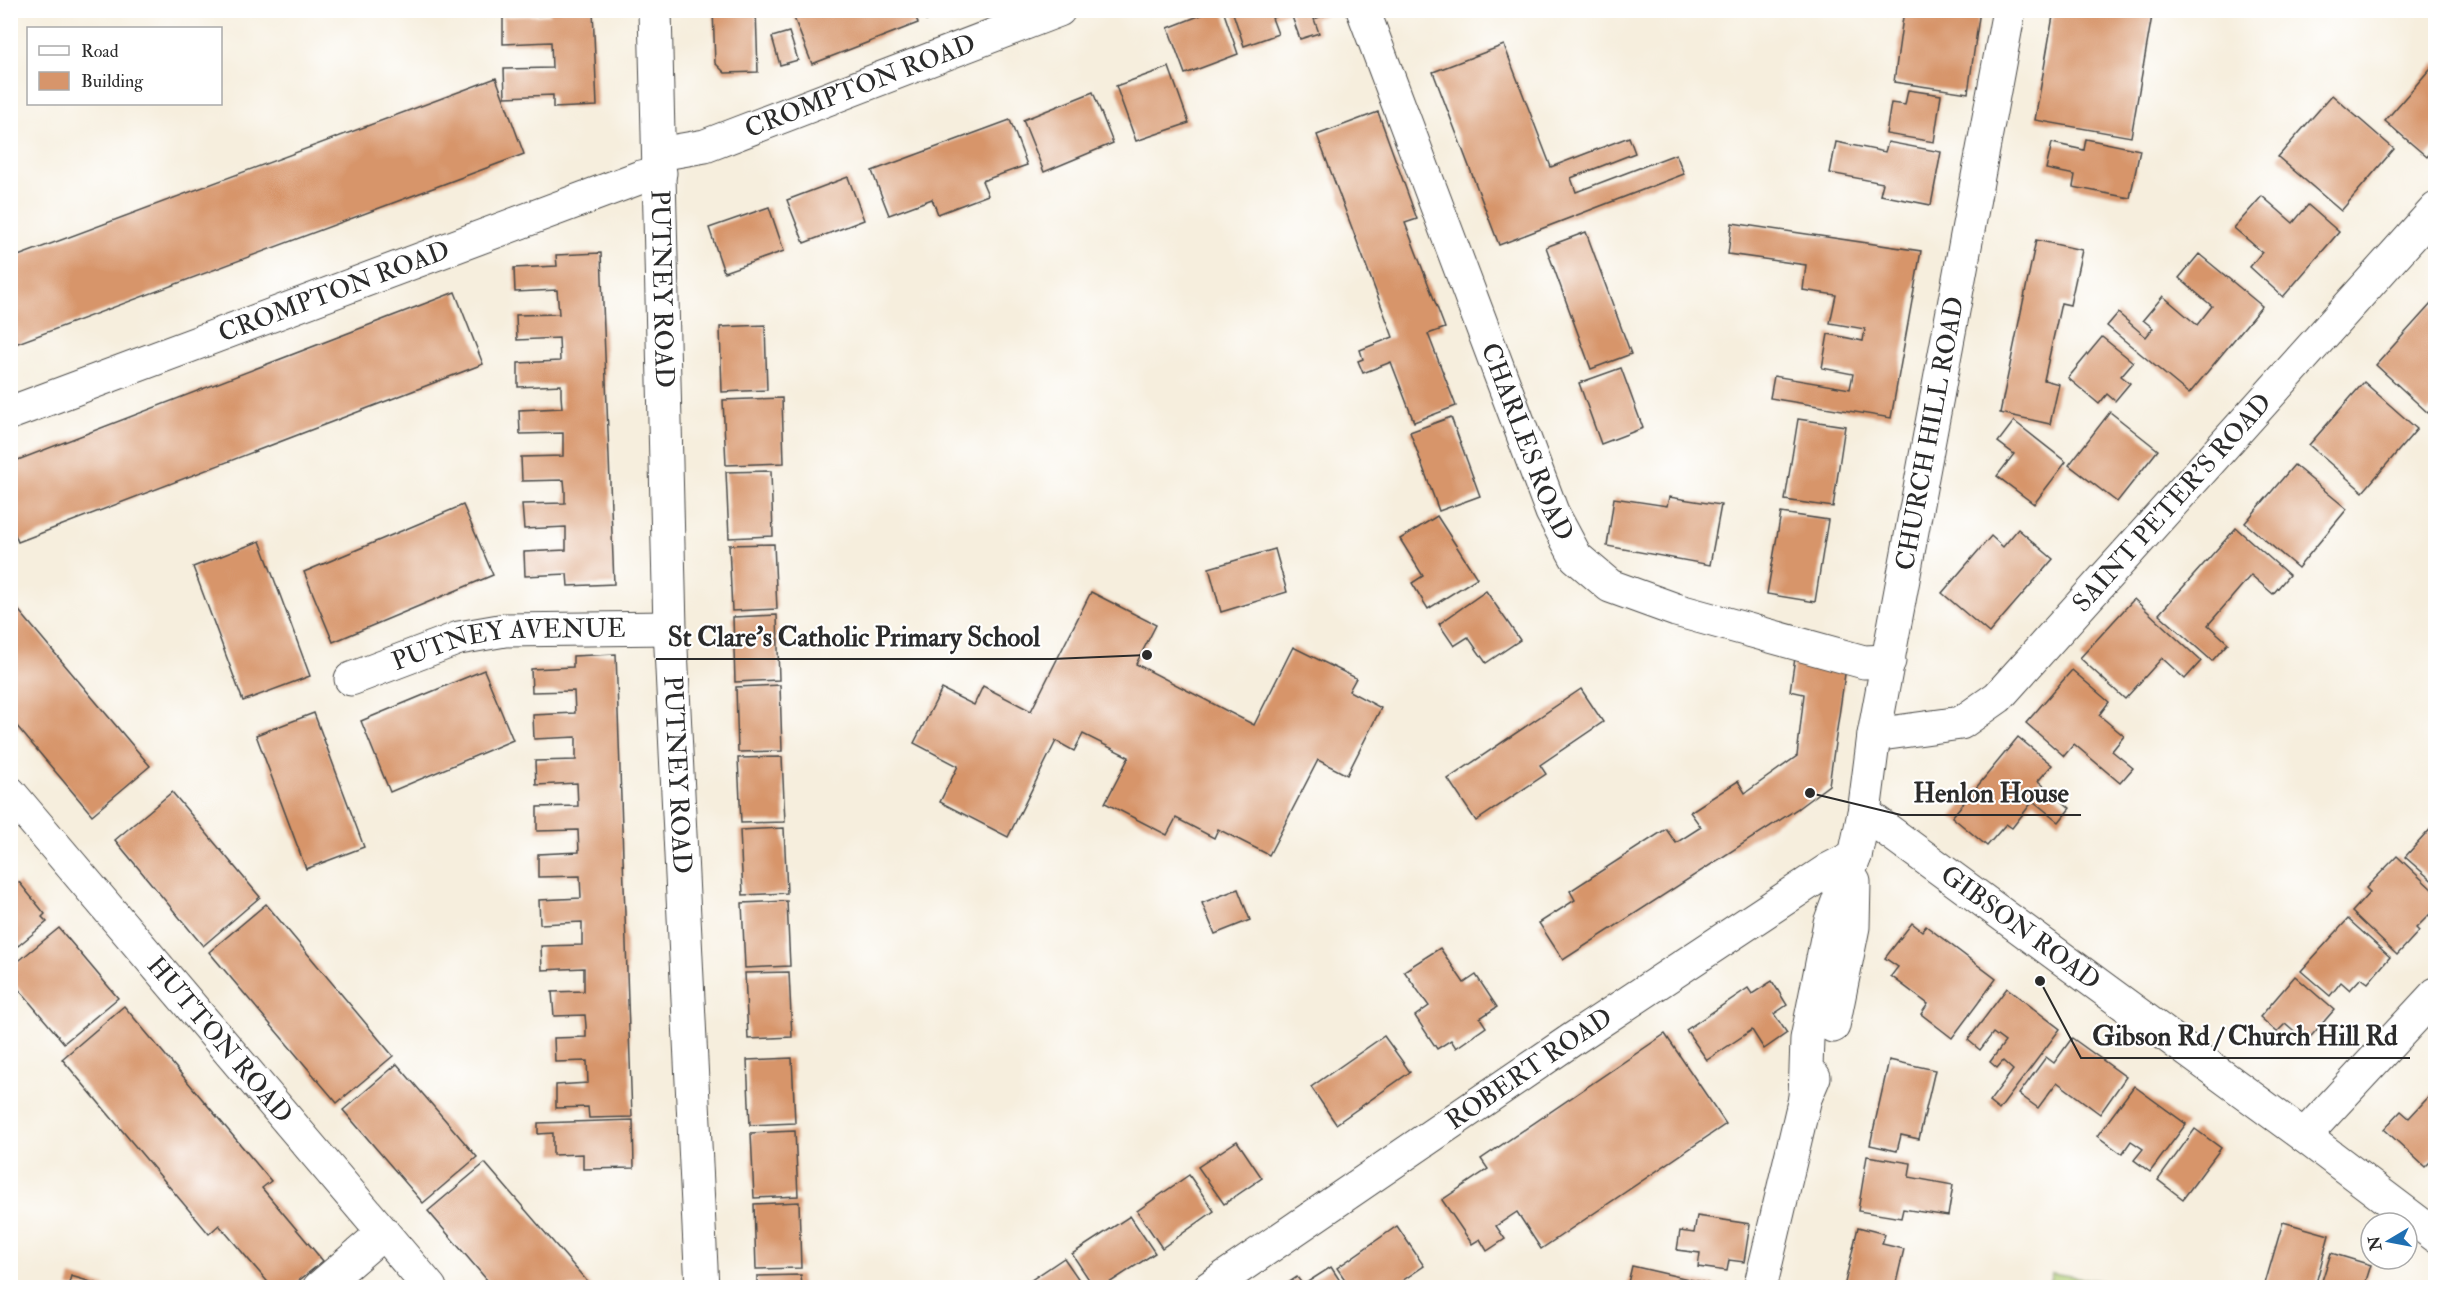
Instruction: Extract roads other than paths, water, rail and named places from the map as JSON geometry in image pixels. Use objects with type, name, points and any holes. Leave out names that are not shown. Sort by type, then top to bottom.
[{"type":"street","name":"PUTNEY ROAD","points":[[655,10],[670,628],[702,1287]]},
{"type":"street","name":"CHARLES ROAD","points":[[1363,10],[1552,512],[1576,556],[1610,586],[1676,610],[1864,662],[1889,661]]},
{"type":"street","name":"CHURCH HILL ROAD","points":[[1760,1287],[1805,1098],[1829,1041],[1854,927],[1855,856],[1864,813],[1874,735],[2008,10]]},
{"type":"street","name":"CROMPTON ROAD","points":[[10,413],[641,177],[659,163],[1048,12]]},
{"type":"street","name":"SAINT PETER'S ROAD","points":[[1874,735],[1961,723],[1998,697],[2436,209]]},
{"type":"street","name":"PUTNEY AVENUE","points":[[351,679],[459,638],[505,630],[670,628]]},
{"type":"street","name":"HUTTON ROAD","points":[[10,793],[430,1287]]},
{"type":"street","name":"GIBSON ROAD","points":[[1864,813],[2304,1136],[2436,1236]]},
{"type":"street","name":"ROBERT ROAD","points":[[1209,1287],[1570,1041],[1828,870],[1855,856]]},
{"type":"street","points":[[2304,1136],[2436,994]]},
{"type":"street","points":[[319,1287],[382,1233]]},
{"type":"place","name":"St Clare's Catholic Primary School","points":[[1147,655]]},
{"type":"place","name":"Henlon House","points":[[1810,793]]},
{"type":"place","name":"Gibson Rd / Church Hill Rd","points":[[2040,981]]}]
